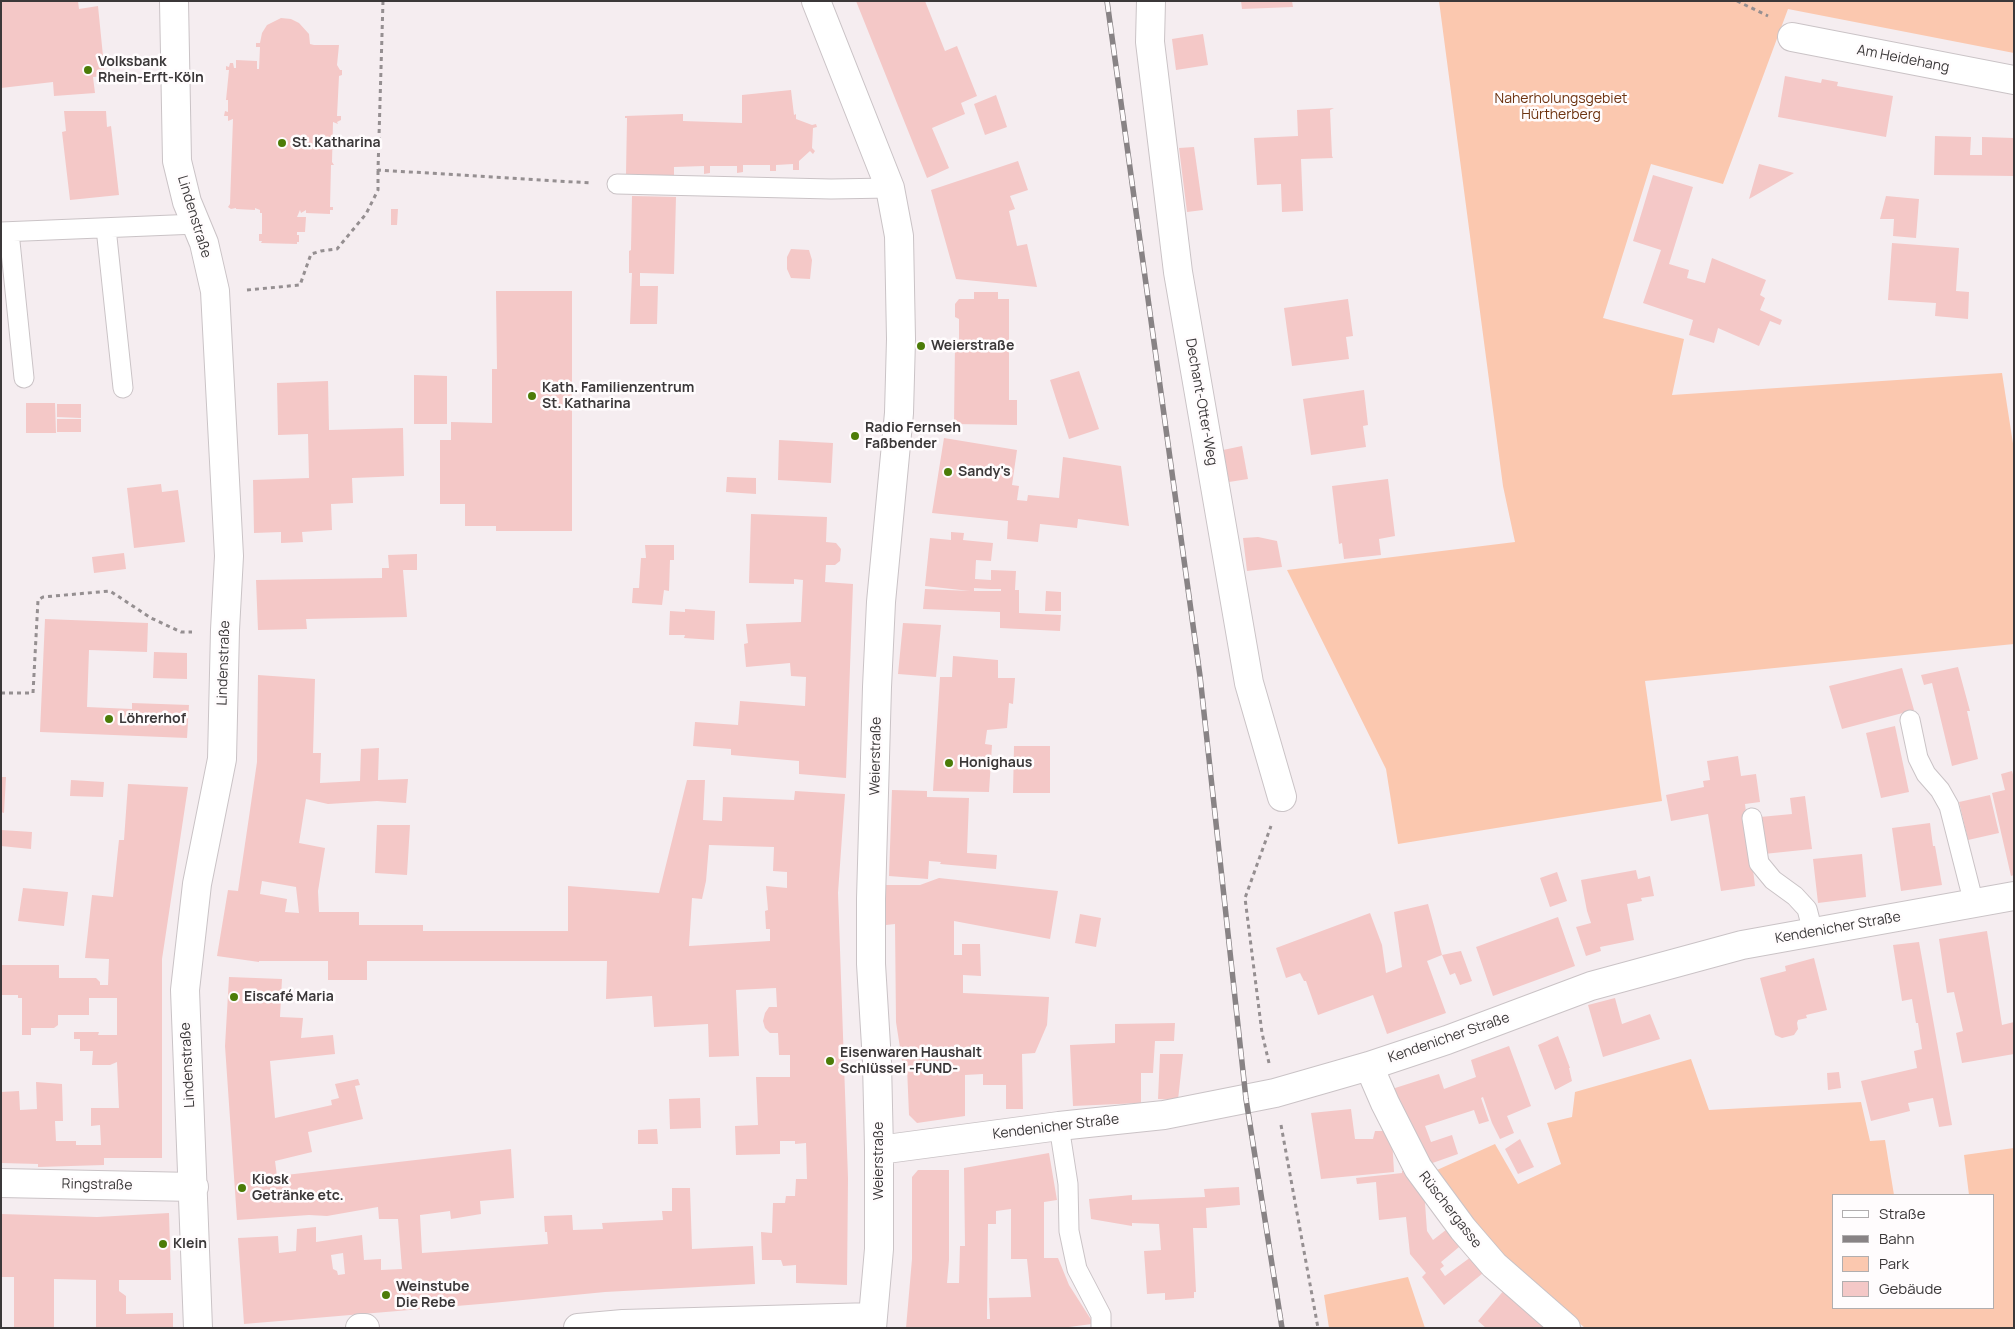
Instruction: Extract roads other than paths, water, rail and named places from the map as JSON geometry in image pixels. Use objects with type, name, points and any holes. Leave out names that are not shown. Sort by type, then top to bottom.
[{"type":"street","name":"Lindenstraße","points":[[174,1],[177,161],[188,202],[204,243],[215,291],[229,556],[222,759],[197,884],[185,990],[198,1328]]},
{"type":"street","name":"Weierstraße","points":[[816,1],[890,188],[899,236],[901,339],[899,412],[881,602],[877,687],[871,964],[877,1062],[879,1249],[873,1322]]},
{"type":"street","name":"Dechant-Otter-Weg","points":[[1151,1],[1150,42],[1178,272],[1248,683],[1282,797]]},
{"type":"street","name":"Am Heidehang","points":[[1792,37],[2014,80]]},
{"type":"street","name":"Kendenicher Straße","points":[[879,1150],[1059,1126],[1164,1115],[1276,1093],[1369,1066],[1447,1040],[1591,986],[1742,945],[2014,896]]},
{"type":"street","name":"Rüschergasse","points":[[1369,1066],[1385,1103],[1418,1168],[1463,1229],[1494,1266],[1566,1328]]},
{"type":"street","name":"Ringstraße","points":[[1,1183],[194,1187]]},
{"type":"street","points":[[578,1328],[623,1324],[873,1322]]},
{"type":"street","points":[[360,1328],[365,1328]]},
{"type":"lane","points":[[617,184],[831,189],[890,188]]},
{"type":"lane","points":[[24,378],[5,232],[197,224]]},
{"type":"lane","points":[[106,228],[123,388]]},
{"type":"lane","points":[[1910,720],[1918,758],[1926,774],[1940,790],[1950,806],[1974,904]]},
{"type":"lane","points":[[1752,818],[1759,863],[1773,880],[1795,896],[1807,909],[1813,932]]},
{"type":"lane","points":[[1059,1126],[1068,1184],[1069,1231],[1077,1269],[1101,1315],[1101,1328]]},
{"type":"railway","points":[[1107,1],[1200,676],[1246,1099],[1282,1328]]},
{"type":"place","name":"Volksbank Rhein-Erft-Köln","points":[[88,70]]},
{"type":"place","name":"St. Katharina","points":[[282,143]]},
{"type":"place","name":"Weierstraße","points":[[921,346]]},
{"type":"place","name":"Kath. Familienzentrum St. Katharina","points":[[532,396]]},
{"type":"place","name":"Radio Fernseh Faßbender","points":[[855,436]]},
{"type":"place","name":"Sandy's","points":[[948,472]]},
{"type":"place","name":"Löhrerhof","points":[[109,719]]},
{"type":"place","name":"Honighaus","points":[[949,763]]},
{"type":"place","name":"Eiscafé Maria","points":[[234,997]]},
{"type":"place","name":"Eisenwaren Haushalt Schlüssel -FUND-","points":[[830,1061]]},
{"type":"place","name":"Kiosk Getränke etc.","points":[[242,1188]]},
{"type":"place","name":"Klein","points":[[163,1244]]},
{"type":"place","name":"Weinstube Die Rebe","points":[[386,1295]]},
{"type":"park label","name":"Naherholungsgebiet Hürtherberg","points":[[1561,108]]}]
